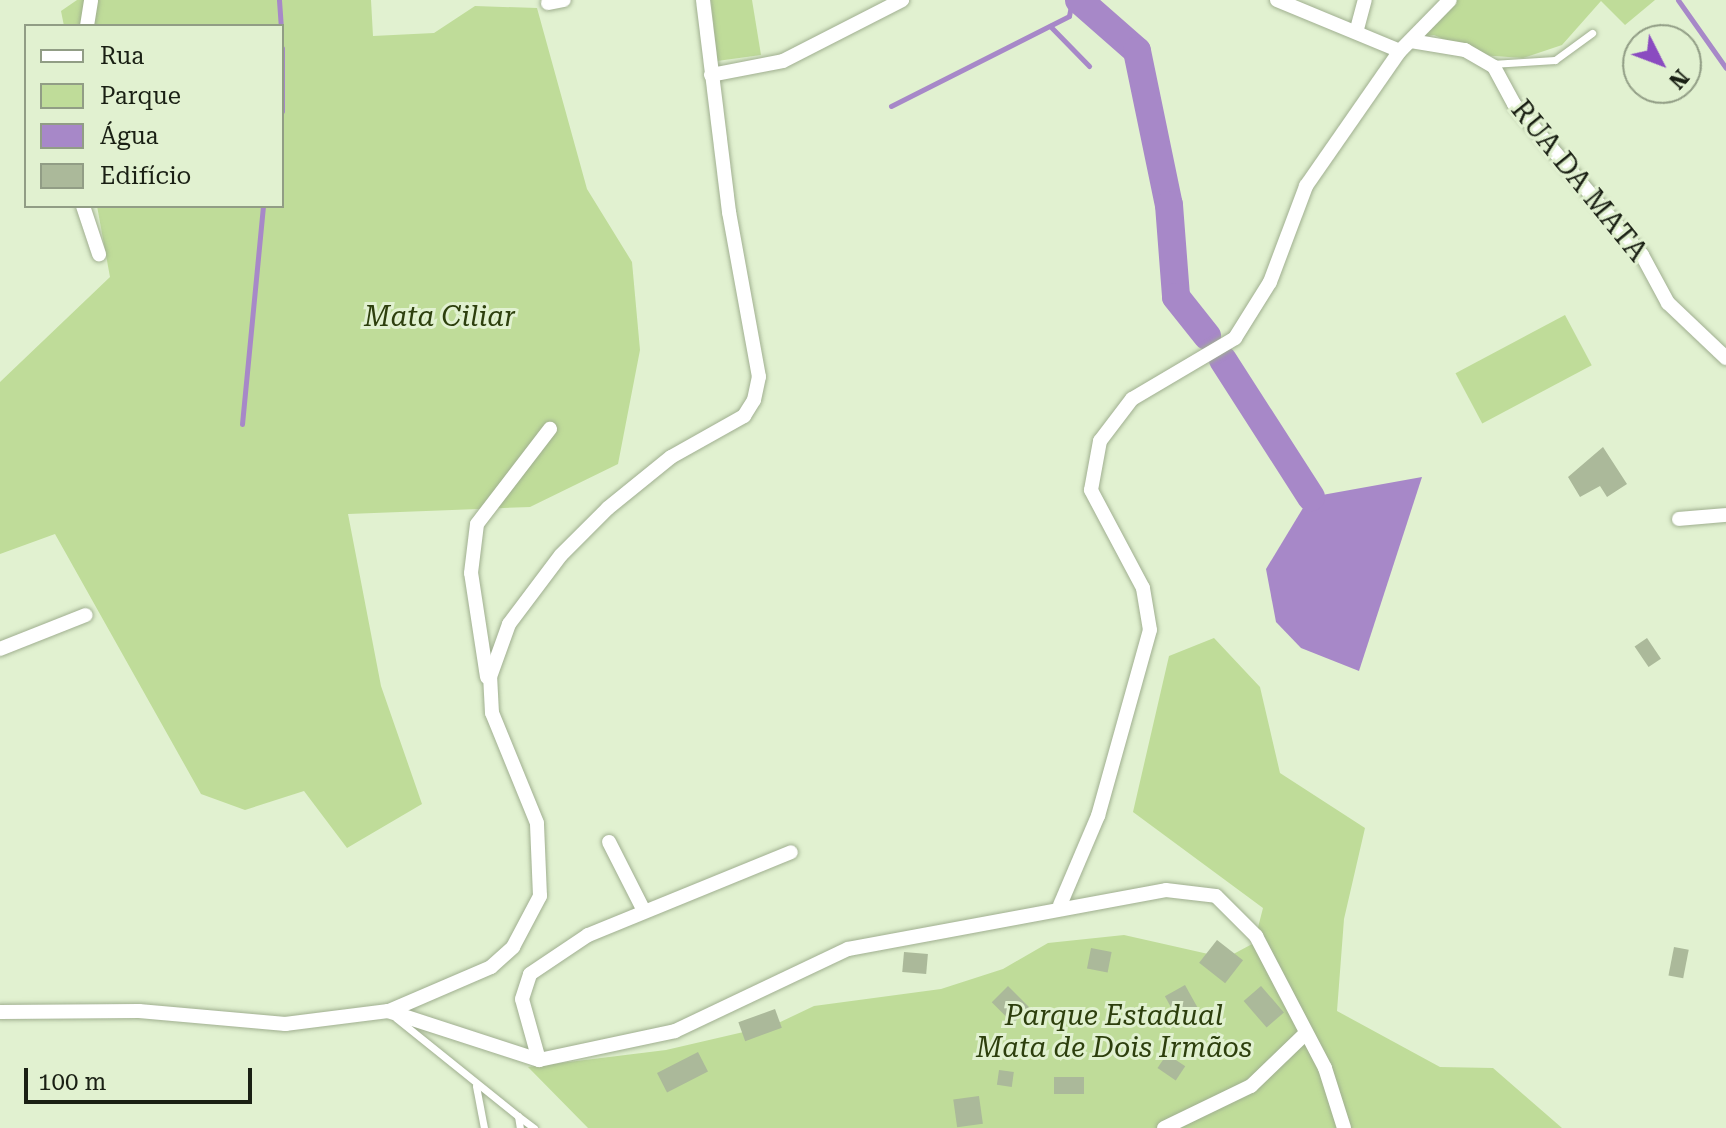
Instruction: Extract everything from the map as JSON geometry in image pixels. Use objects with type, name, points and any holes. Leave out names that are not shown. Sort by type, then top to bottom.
[{"type":"street","points":[[87,24],[91,0]]},
{"type":"street","points":[[548,3],[564,0]]},
{"type":"street","points":[[492,713],[498,648],[561,555],[671,457],[744,416],[754,400],[759,377],[711,75],[703,0]]},
{"type":"street","points":[[711,75],[783,61],[902,0]]},
{"type":"street","name":"RUA DA MATA","points":[[1277,0],[1406,46],[1465,50],[1486,63],[1642,255],[1668,303],[1726,358]]},
{"type":"street","points":[[1357,29],[1365,0]]},
{"type":"street","points":[[1060,905],[1098,816],[1150,630],[1143,588],[1091,490],[1100,441],[1132,399],[1207,360],[1252,316],[1306,186],[1406,46],[1450,0]]},
{"type":"street","points":[[84,208],[99,254]]},
{"type":"street","points":[[0,1012],[139,1011],[285,1024],[388,1011],[491,967],[513,947],[540,896],[537,823],[492,713],[471,573],[477,524],[550,429]]},
{"type":"street","points":[[1679,519],[1726,515]]},
{"type":"street","points":[[0,649],[86,615]]},
{"type":"street","points":[[609,842],[644,911]]},
{"type":"street","points":[[539,1060],[522,986],[556,954],[644,911],[791,852]]},
{"type":"street","points":[[388,1011],[539,1060],[594,1054],[675,1031],[848,949],[1060,905],[1166,890],[1216,896],[1256,936],[1303,1036],[1325,1068],[1344,1128]]},
{"type":"street","points":[[1164,1128],[1251,1086],[1303,1036]]},
{"type":"lane","points":[[1486,63],[1555,60],[1592,33]]},
{"type":"lane","points":[[388,1011],[476,1086],[534,1128]]},
{"type":"lane","points":[[476,1086],[484,1128]]},
{"type":"lane","points":[[518,1116],[520,1128]]},
{"type":"green space","name":"Mata Ciliar","points":[[77,0],[371,0],[373,36],[434,33],[475,6],[537,8],[587,189],[632,262],[640,350],[618,464],[530,507],[348,514],[381,686],[422,804],[347,848],[304,791],[245,810],[201,794],[55,534],[0,554],[0,382],[110,277],[97,208],[284,208],[284,24],[64,24],[61,11]]},
{"type":"green space","points":[[711,0],[752,0],[761,55],[717,61]]},
{"type":"green space","points":[[1453,0],[1655,0],[1626,24],[1601,1],[1562,45],[1523,58],[1480,55],[1434,35],[1417,37]]},
{"type":"green space","points":[[1565,315],[1592,365],[1482,424],[1456,373]]},
{"type":"green space","name":"Parque Estadual Mata de Dois Irmãos","points":[[1214,638],[1260,687],[1280,773],[1365,828],[1344,919],[1337,1011],[1440,1067],[1493,1068],[1562,1128],[588,1128],[528,1067],[666,1050],[774,1025],[814,1006],[941,989],[1003,969],[1048,943],[1124,935],[1226,958],[1254,943],[1263,908],[1133,812],[1169,656]]},
{"type":"water","points":[[1422,477],[1359,671],[1301,648],[1276,622],[1266,569],[1303,508],[1311,497]]},
{"type":"building","points":[[1603,447],[1627,484],[1607,497],[1600,486],[1580,497],[1568,477]]},
{"type":"building","points":[[1647,638],[1661,659],[1649,667],[1635,646]]},
{"type":"building","points":[[1217,940],[1243,960],[1225,983],[1199,963]]},
{"type":"building","points":[[1674,947],[1689,950],[1683,978],[1668,975]]},
{"type":"building","points":[[1091,948],[1112,952],[1108,973],[1087,969]]},
{"type":"building","points":[[904,952],[928,954],[926,974],[902,972]]},
{"type":"building","points":[[1185,985],[1199,1010],[1179,1022],[1165,996]]},
{"type":"building","points":[[1008,986],[1029,1007],[1013,1023],[992,1002]]},
{"type":"building","points":[[1261,986],[1284,1012],[1267,1028],[1244,1001]]},
{"type":"building","points":[[775,1009],[782,1028],[745,1041],[738,1022]]},
{"type":"building","points":[[698,1052],[708,1072],[667,1092],[657,1073]]},
{"type":"building","points":[[1167,1054],[1185,1066],[1176,1080],[1157,1068]]},
{"type":"building","points":[[999,1070],[1014,1072],[1012,1087],[997,1085]]},
{"type":"building","points":[[1054,1077],[1084,1077],[1084,1094],[1054,1094]]},
{"type":"building","points":[[979,1096],[983,1124],[957,1127],[953,1100]]},
{"type":"waterway","points":[[279,0],[281,24]]},
{"type":"waterway","points":[[891,106],[1069,16],[1072,0]]},
{"type":"waterway","points":[[1079,0],[1137,51],[1169,205],[1176,297],[1207,336]]},
{"type":"waterway","points":[[1678,0],[1726,68]]},
{"type":"waterway","points":[[1050,26],[1089,66]]},
{"type":"waterway","points":[[242,424],[263,208]]},
{"type":"waterway","points":[[1223,360],[1311,497]]}]
